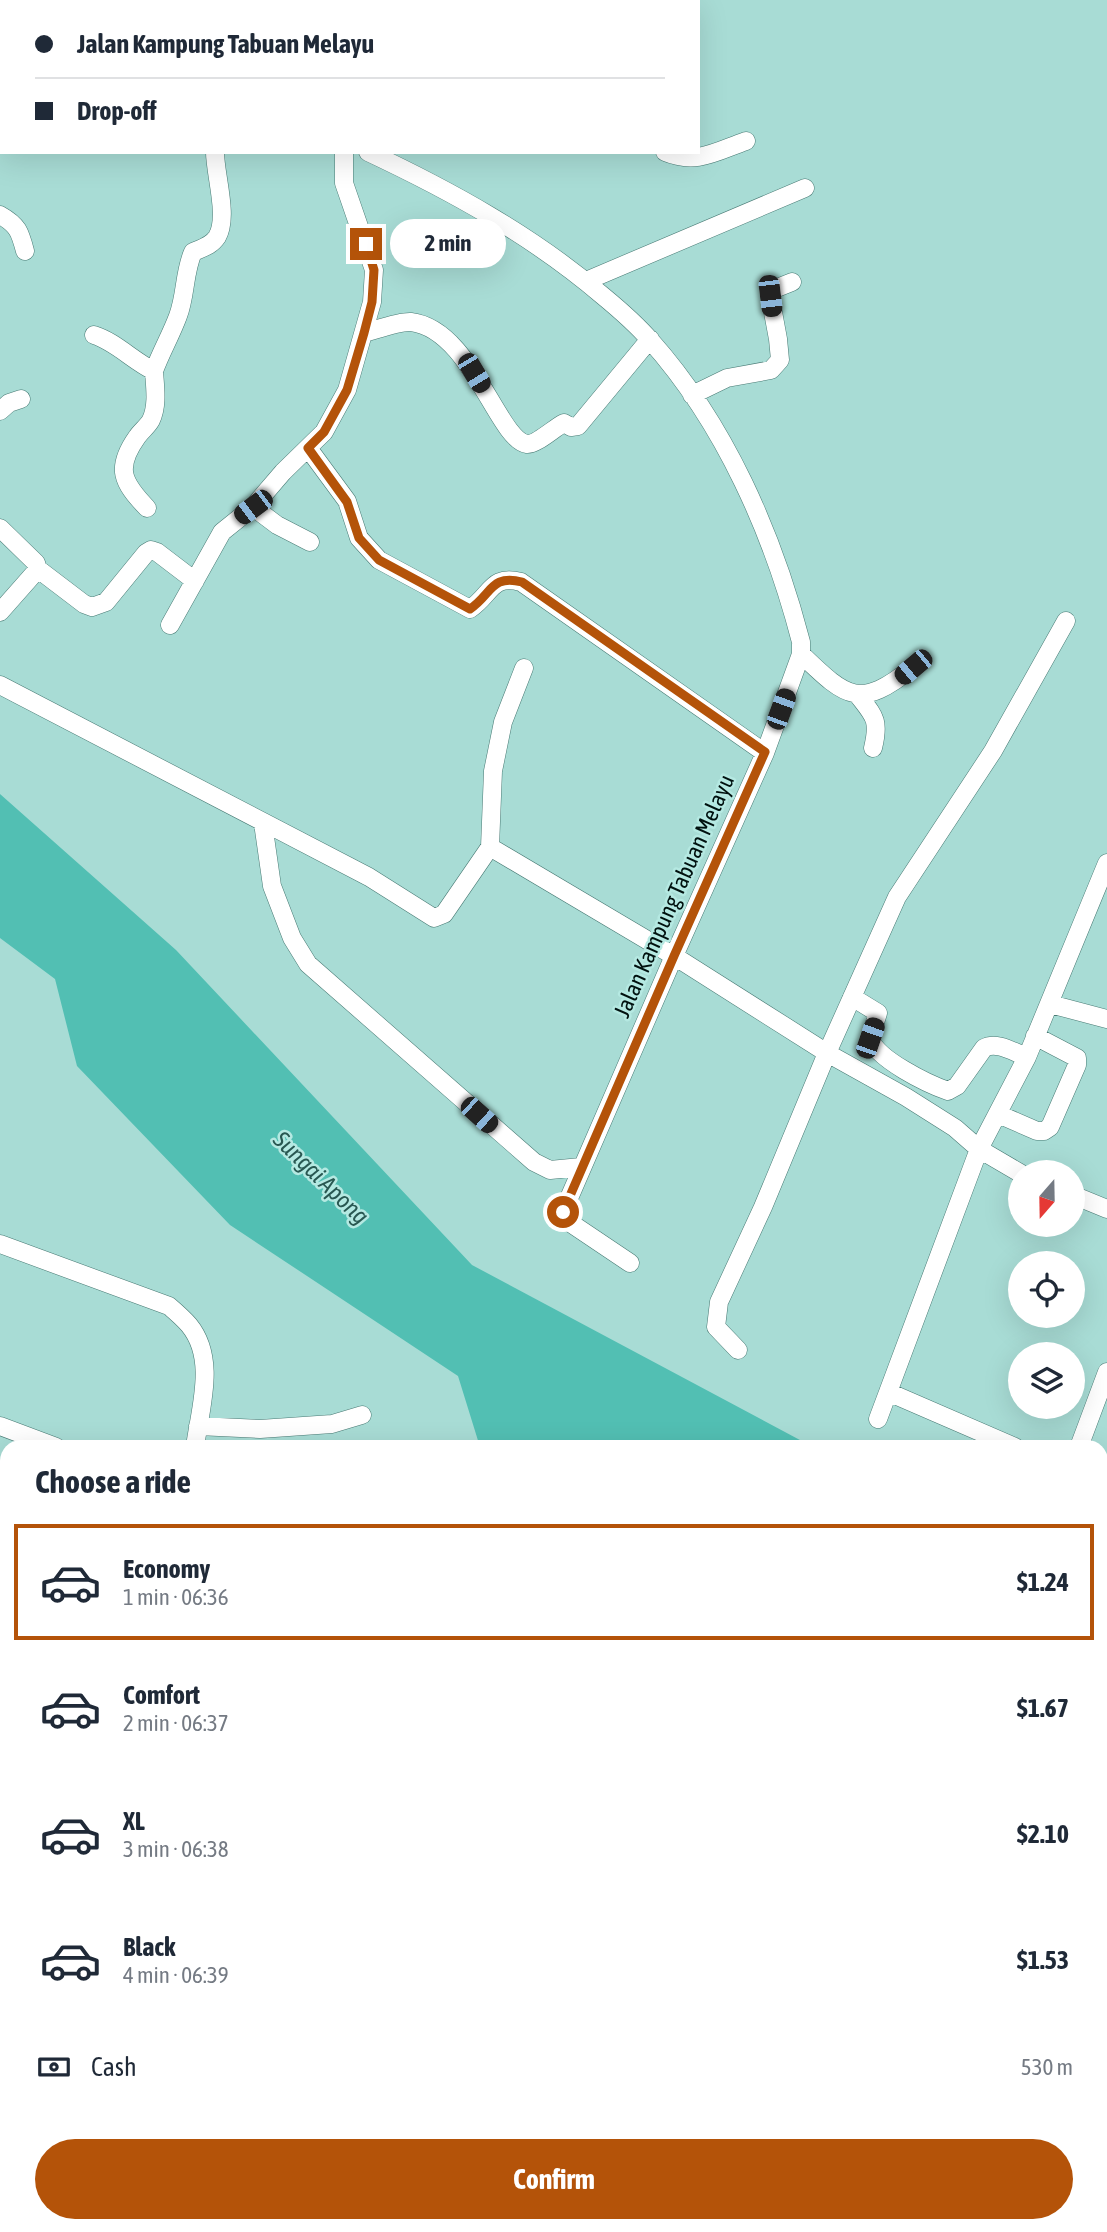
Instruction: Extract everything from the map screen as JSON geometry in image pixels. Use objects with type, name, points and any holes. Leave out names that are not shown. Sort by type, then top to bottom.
[{"type":"street","points":[[669,154],[678,158],[694,159],[746,141]]},
{"type":"street","points":[[147,508],[128,485],[122,468],[129,450],[151,420],[156,397],[154,371],[178,317],[186,289],[189,261],[193,252],[209,245],[218,236],[221,215],[215,154]]},
{"type":"street","points":[[170,625],[222,532],[253,507],[283,472],[324,432],[347,390],[372,302],[374,270],[344,183],[344,154]]},
{"type":"street","points":[[378,154],[539,246],[586,281],[650,339],[677,372],[719,438],[757,512],[795,620],[801,654],[828,680],[842,690],[857,694],[876,692],[913,667]]},
{"type":"street","points":[[586,281],[805,188]]},
{"type":"street","points":[[0,215],[20,231],[25,251]]},
{"type":"street","points":[[691,395],[727,378],[771,370],[780,360],[770,296],[772,290],[792,282]]},
{"type":"street","points":[[364,333],[409,322],[429,327],[445,336],[474,373],[501,418],[519,441],[528,444],[564,423],[571,427],[578,426],[650,339]]},
{"type":"street","points":[[94,335],[104,338],[154,371]]},
{"type":"street","points":[[0,411],[9,403],[21,399]]},
{"type":"street","points":[[308,448],[347,502],[359,538],[379,560],[470,609],[481,601],[498,581],[510,579],[522,582],[765,752]]},
{"type":"street","points":[[253,507],[277,525],[310,542]]},
{"type":"street","points":[[0,528],[38,569],[75,598],[92,607],[106,602],[151,551],[158,552],[195,581]]},
{"type":"street","points":[[0,612],[38,569]]},
{"type":"street","points":[[738,1349],[716,1327],[719,1302],[763,1208],[827,1053],[897,897],[993,751],[1066,621]]},
{"type":"street","name":"Jalan Kampung Tabuan Melayu","points":[[630,1263],[566,1220],[563,1212],[765,752],[801,654]]},
{"type":"street","points":[[0,685],[369,877],[434,918],[444,914],[490,847],[493,771],[503,722],[524,668]]},
{"type":"street","points":[[857,694],[873,715],[878,729],[873,748]]},
{"type":"street","points":[[263,823],[272,886],[292,938],[308,964],[534,1162],[550,1170],[581,1167]]},
{"type":"street","points":[[490,847],[674,956],[827,1053],[906,1097],[955,1128],[979,1149],[1008,1166]]},
{"type":"street","points":[[877,1419],[979,1149],[1027,1057],[1107,863]]},
{"type":"street","points":[[852,997],[878,1013],[870,1038],[876,1050],[916,1077],[948,1091],[957,1086],[984,1048],[990,1045],[1027,1057]]},
{"type":"street","points":[[1050,1004],[1107,1019]]},
{"type":"street","points":[[998,1114],[1037,1131],[1050,1127],[1077,1065],[1077,1058],[1035,1036]]},
{"type":"street","points":[[906,1097],[916,1077]]},
{"type":"street","points":[[1085,1200],[1107,1209]]},
{"type":"street","points":[[0,1244],[169,1306],[190,1326],[201,1346],[205,1367],[196,1440]]},
{"type":"street","points":[[1082,1440],[1107,1372]]},
{"type":"street","points":[[887,1392],[1000,1440]]},
{"type":"street","points":[[198,1426],[260,1429],[332,1424],[362,1415]]},
{"type":"street","points":[[0,1426],[37,1440]]},
{"type":"water","name":"Sungai Apong","points":[[0,794],[176,950],[472,1265],[800,1440],[478,1440],[458,1376],[230,1225],[77,1066],[55,979],[0,938]]},
{"type":"route","points":[[366,244],[374,270],[372,302],[364,333],[347,390],[324,432],[308,448],[347,502],[359,538],[379,560],[470,609],[481,601],[498,581],[510,579],[522,582],[765,752],[563,1212]]}]
